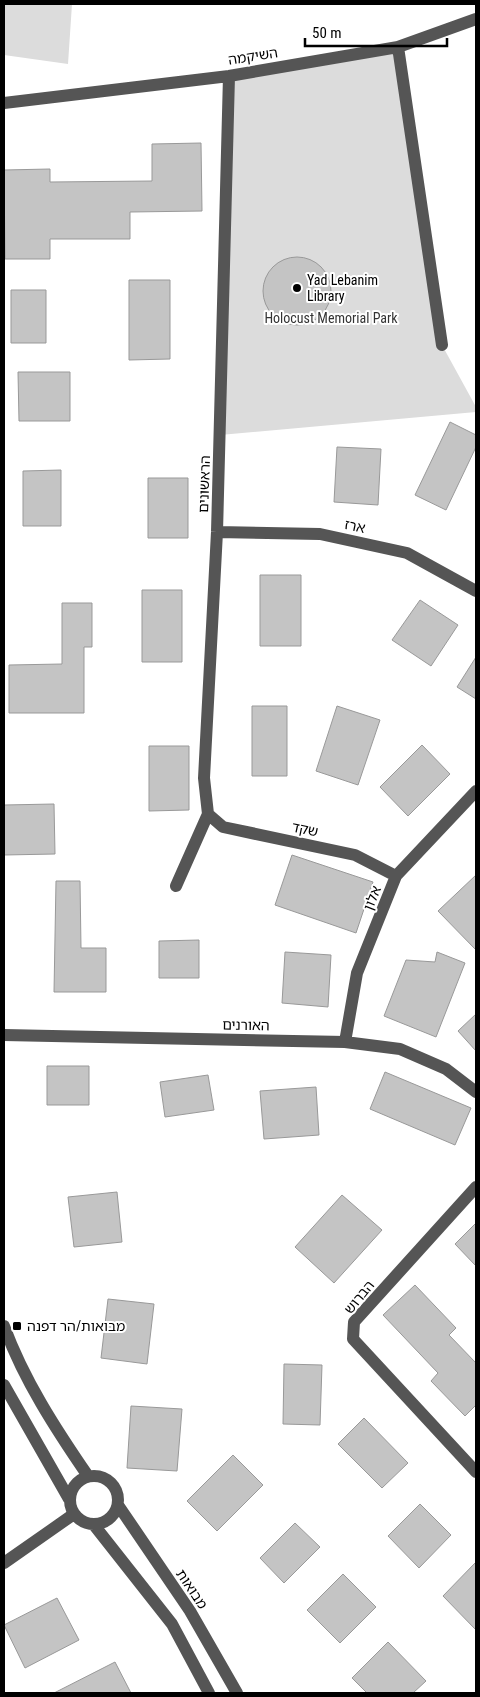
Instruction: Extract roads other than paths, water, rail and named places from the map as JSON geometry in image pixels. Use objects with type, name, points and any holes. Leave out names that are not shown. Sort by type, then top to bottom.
[{"type":"street","name":"השיקמה","points":[[4,103],[30,98],[229,76],[398,47],[476,19]]},
{"type":"street","points":[[398,47],[442,345]]},
{"type":"street","name":"הראשונים","points":[[208,814],[204,778],[217,532],[229,76]]},
{"type":"street","name":"השיקמה","points":[[4,95],[30,98]]},
{"type":"street","name":"ארז","points":[[217,532],[320,534],[407,553],[476,591]]},
{"type":"street","name":"אלון","points":[[345,1042],[357,973],[396,876],[476,791]]},
{"type":"street","points":[[176,886],[208,814]]},
{"type":"street","name":"שקד","points":[[208,814],[223,827],[355,856],[396,876]]},
{"type":"street","name":"האורנים","points":[[4,1035],[345,1042],[400,1049],[446,1069],[476,1092]]},
{"type":"street","name":"הברוש","points":[[476,1187],[354,1322],[353,1340],[476,1472]]},
{"type":"street","points":[[4,1326],[16,1358],[56,1430],[88,1476]]},
{"type":"street","points":[[4,1385],[79,1520],[94,1524],[109,1518],[118,1505],[115,1488],[104,1477],[88,1476],[74,1485],[69,1499]]},
{"type":"street","name":"מבואות","points":[[118,1505],[190,1611],[237,1693]]},
{"type":"street","points":[[4,1563],[74,1514]]},
{"type":"street","points":[[94,1524],[172,1624],[210,1693]]},
{"type":"place","name":"Yad Lebanim Library","points":[[297,288]]},
{"type":"place","name":"מבואות/הר דפנה","points":[[17,1326]]},
{"type":"park label","name":"Holocust Memorial Park","points":[[331,318]]}]
